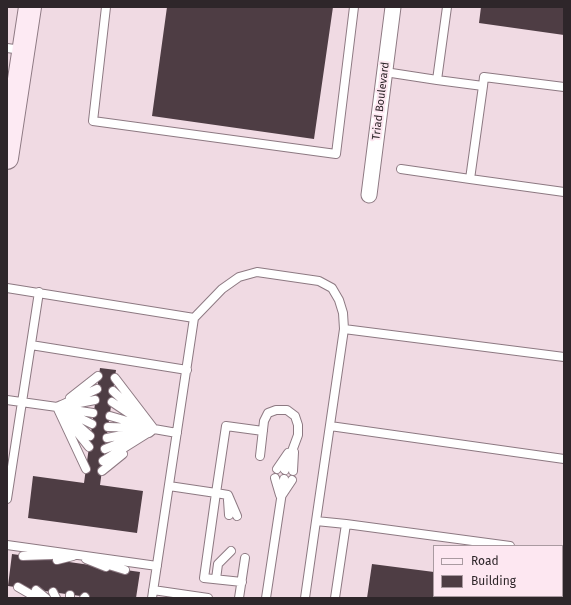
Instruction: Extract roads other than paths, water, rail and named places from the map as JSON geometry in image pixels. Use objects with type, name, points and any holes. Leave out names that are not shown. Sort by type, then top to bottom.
[{"type":"street","points":[[7,158],[15,49],[30,7]]},
{"type":"street","name":"Triad Boulevard","points":[[369,195],[393,7]]},
{"type":"lane","points":[[106,7],[93,121],[336,154],[354,7]]},
{"type":"lane","points":[[437,80],[447,7]]},
{"type":"lane","points":[[385,72],[483,86]]},
{"type":"lane","points":[[470,179],[484,77],[564,87]]},
{"type":"lane","points":[[401,169],[564,192]]},
{"type":"lane","points":[[208,598],[153,594],[194,318],[222,289],[239,278],[257,272],[319,281],[332,288],[339,300],[343,313],[344,329],[305,598]]},
{"type":"lane","points":[[7,288],[194,318]]},
{"type":"lane","points":[[7,499],[38,292]]},
{"type":"lane","points":[[344,329],[564,357]]},
{"type":"lane","points":[[31,345],[187,370]]},
{"type":"lane","points":[[57,407],[98,376]]},
{"type":"lane","points":[[115,378],[154,429]]},
{"type":"lane","points":[[57,407],[97,389]]},
{"type":"lane","points":[[113,391],[154,429]]},
{"type":"lane","points":[[7,400],[93,413]]},
{"type":"lane","points":[[57,407],[95,400]]},
{"type":"lane","points":[[112,402],[154,429]]},
{"type":"lane","points":[[57,407],[92,424]]},
{"type":"lane","points":[[57,407],[90,436]]},
{"type":"lane","points":[[57,407],[89,447]]},
{"type":"lane","points":[[57,407],[87,459]]},
{"type":"lane","points":[[57,407],[86,469]]},
{"type":"lane","points":[[260,456],[264,421],[268,413],[276,410],[287,410],[295,416],[298,425],[298,435],[285,470]]},
{"type":"lane","points":[[110,416],[154,429],[177,433]]},
{"type":"lane","points":[[242,582],[204,578],[226,426],[263,431]]},
{"type":"lane","points":[[330,426],[564,459]]},
{"type":"lane","points":[[108,427],[154,429]]},
{"type":"lane","points":[[107,438],[154,429]]},
{"type":"lane","points":[[105,449],[154,429]]},
{"type":"lane","points":[[103,461],[154,429]]},
{"type":"lane","points":[[102,471],[154,429]]},
{"type":"lane","points":[[266,598],[284,479]]},
{"type":"lane","points":[[169,486],[228,494],[233,515]]},
{"type":"lane","points":[[316,521],[503,545]]},
{"type":"lane","points":[[335,598],[346,524]]},
{"type":"lane","points":[[7,545],[125,570]]},
{"type":"lane","points":[[216,579],[218,564],[227,550]]},
{"type":"lane","points":[[23,556],[157,566]]},
{"type":"lane","points":[[41,558],[75,559],[106,567]]},
{"type":"lane","points":[[239,598],[245,558]]},
{"type":"lane","points":[[57,560],[75,559],[89,565]]},
{"type":"lane","points":[[18,587],[46,598]]}]
